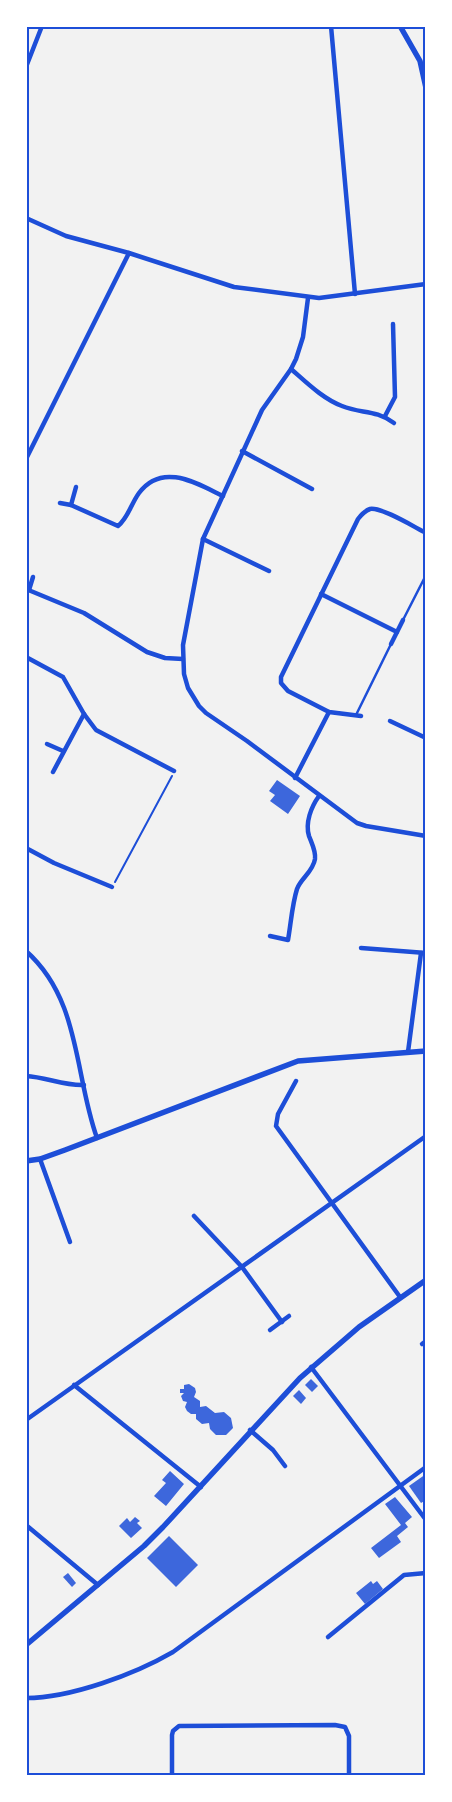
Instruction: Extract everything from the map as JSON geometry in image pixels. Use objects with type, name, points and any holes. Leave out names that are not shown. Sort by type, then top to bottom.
[{"type":"street","points":[[27,65],[42,26]]},
{"type":"street","points":[[331,26],[354,294]]},
{"type":"street","points":[[400,26],[420,61],[426,88]]},
{"type":"street","points":[[26,218],[66,236],[129,252],[234,287],[308,298],[336,297],[426,284]]},
{"type":"street","points":[[26,459],[129,252]]},
{"type":"street","points":[[308,298],[303,337],[290,369],[262,410],[203,539],[190,601],[183,659],[184,674],[188,688],[199,706],[361,825],[426,836]]},
{"type":"street","points":[[385,416],[395,397],[393,324]]},
{"type":"street","points":[[290,369],[326,397],[343,406],[385,416],[394,423]]},
{"type":"street","points":[[242,451],[312,489]]},
{"type":"street","points":[[60,502],[118,526],[123,522],[138,494],[150,483],[160,478],[169,476],[179,477],[195,482],[223,496]]},
{"type":"street","points":[[71,505],[76,487]]},
{"type":"street","points":[[358,716],[329,712],[288,691],[281,683],[283,672],[358,519],[363,513],[368,510],[379,510],[426,532]]},
{"type":"street","points":[[203,539],[269,571]]},
{"type":"street","points":[[33,577],[28,589],[84,612],[147,652],[165,658],[183,659]]},
{"type":"street","points":[[321,594],[397,632]]},
{"type":"street","points":[[391,644],[404,620]]},
{"type":"street","points":[[26,657],[63,677],[84,714],[96,730],[174,771]]},
{"type":"street","points":[[295,778],[329,712]]},
{"type":"street","points":[[53,772],[84,714]]},
{"type":"street","points":[[390,721],[426,738]]},
{"type":"street","points":[[47,744],[63,751]]},
{"type":"street","points":[[270,936],[288,940],[297,888],[312,868],[315,860],[315,852],[309,835],[309,821],[313,804],[319,796]]},
{"type":"street","points":[[26,848],[54,863],[112,887]]},
{"type":"street","points":[[362,948],[423,953],[408,1052]]},
{"type":"street","points":[[26,951],[46,974],[62,1000],[84,1085],[88,1114],[97,1138]]},
{"type":"street","points":[[26,1161],[97,1138],[298,1061],[426,1051]]},
{"type":"street","points":[[26,1076],[42,1077],[67,1084],[84,1085]]},
{"type":"street","points":[[296,1081],[278,1114],[276,1126],[400,1297]]},
{"type":"street","points":[[26,1420],[426,1136]]},
{"type":"street","points":[[40,1158],[70,1242]]},
{"type":"street","points":[[194,1216],[242,1268],[282,1322]]},
{"type":"street","points":[[26,1645],[98,1586],[150,1540],[201,1487],[250,1430],[311,1367],[359,1327],[426,1280]]},
{"type":"street","points":[[270,1330],[289,1316]]},
{"type":"street","points":[[311,1367],[426,1520]]},
{"type":"street","points":[[74,1385],[201,1487]]},
{"type":"street","points":[[250,1430],[273,1450],[285,1466]]},
{"type":"street","points":[[26,1698],[48,1697],[67,1693],[141,1669],[156,1662],[181,1646],[426,1467]]},
{"type":"street","points":[[26,1524],[98,1586]]},
{"type":"street","points":[[328,1637],[404,1575],[426,1573]]},
{"type":"street","points":[[172,1776],[172,1735],[173,1731],[179,1726],[335,1725],[345,1727],[349,1736],[348,1776]]},
{"type":"lane","points":[[404,620],[426,574]]},
{"type":"lane","points":[[358,716],[391,644]]},
{"type":"path","points":[[112,887],[174,771]]},
{"type":"building","points":[[277,780],[300,796],[288,814],[270,801],[275,795],[269,791]]},
{"type":"building","points":[[311,1379],[318,1386],[312,1392],[305,1385]]},
{"type":"building","points":[[189,1384],[195,1388],[194,1397],[200,1401],[200,1407],[206,1406],[215,1413],[224,1412],[231,1418],[233,1428],[226,1435],[216,1435],[210,1429],[209,1423],[202,1424],[196,1419],[196,1414],[191,1414],[187,1411],[185,1407],[187,1402],[183,1401],[181,1396],[184,1393],[180,1393],[180,1389],[184,1389],[184,1385]]},
{"type":"building","points":[[299,1390],[306,1398],[301,1404],[293,1396]]},
{"type":"building","points":[[170,1471],[184,1484],[166,1506],[154,1496],[166,1483],[162,1480]]},
{"type":"building","points":[[426,1474],[426,1500],[421,1503],[409,1486]]},
{"type":"building","points":[[395,1497],[412,1517],[405,1523],[408,1527],[397,1536],[401,1542],[379,1558],[371,1548],[401,1525],[385,1504]]},
{"type":"building","points":[[135,1517],[140,1521],[137,1523],[142,1528],[131,1538],[119,1526],[127,1518],[130,1522]]},
{"type":"building","points":[[169,1536],[198,1565],[176,1587],[147,1558]]},
{"type":"building","points":[[68,1573],[76,1583],[72,1587],[63,1577]]},
{"type":"building","points":[[371,1581],[373,1584],[377,1581],[383,1589],[365,1604],[356,1593]]}]
